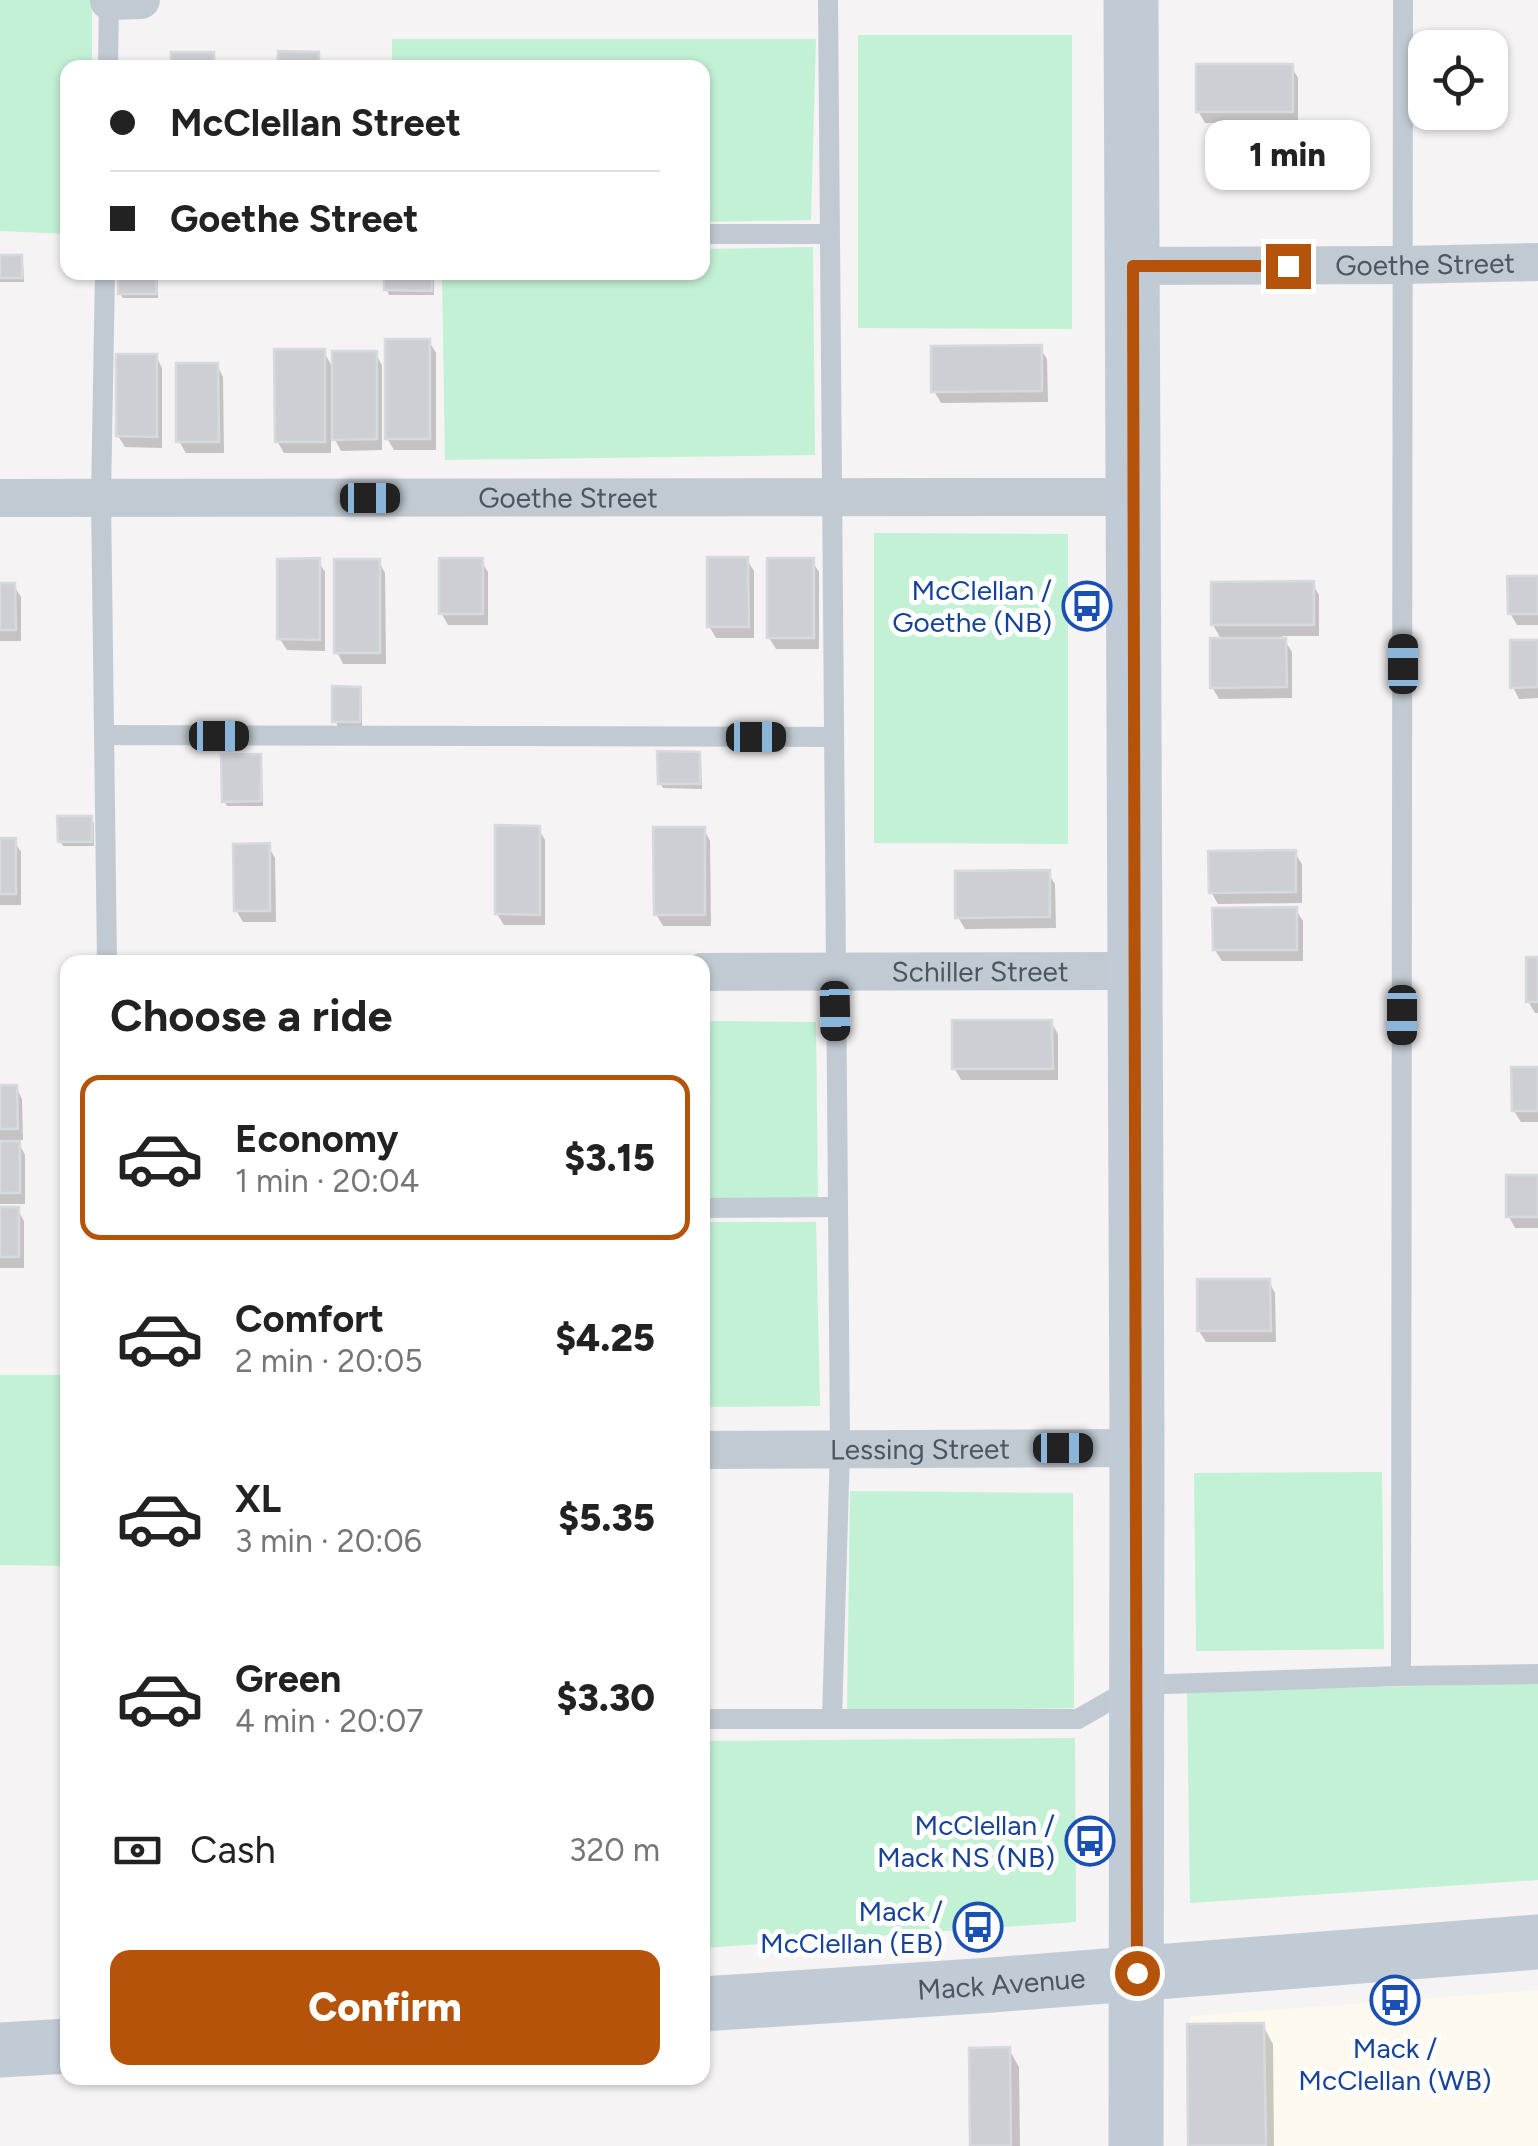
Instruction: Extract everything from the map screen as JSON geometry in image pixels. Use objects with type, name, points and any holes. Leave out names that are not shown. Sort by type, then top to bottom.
[{"type":"street","points":[[109,0],[141,0]]},
{"type":"street","points":[[1132,0],[1136,2146]]},
{"type":"street","name":"Goethe Street","points":[[1133,266],[1538,262]]},
{"type":"street","name":"Goethe Street","points":[[0,498],[1133,497]]},
{"type":"street","name":"Schiller Street","points":[[710,972],[1135,971]]},
{"type":"street","name":"Lessing Street","points":[[710,1450],[1137,1448]]},
{"type":"street","name":"Mack Avenue","points":[[710,2003],[1538,1942]]},
{"type":"street","points":[[0,2050],[60,2046]]},
{"type":"lane","points":[[108,60],[109,0]]},
{"type":"lane","points":[[828,0],[840,1450],[832,1719]]},
{"type":"lane","points":[[1401,1676],[1403,0]]},
{"type":"lane","points":[[710,234],[829,234]]},
{"type":"lane","points":[[105,280],[101,498],[107,955]]},
{"type":"lane","points":[[104,736],[832,737]]},
{"type":"lane","points":[[710,1208],[838,1207]]},
{"type":"lane","points":[[710,1719],[1078,1718],[1137,1685],[1538,1674]]},
{"type":"shaded area","points":[[1538,1990],[1538,2146],[1186,2146],[1190,2016]]},
{"type":"green space","points":[[0,0],[92,0],[92,60],[60,60],[60,234],[0,231]]},
{"type":"green space","points":[[858,35],[1072,35],[1072,329],[858,328]]},
{"type":"green space","points":[[392,39],[816,39],[811,220],[710,222],[710,60],[392,60]]},
{"type":"green space","points":[[813,247],[815,455],[445,460],[442,280],[710,280],[710,249]]},
{"type":"green space","points":[[874,533],[1068,534],[1068,844],[874,843]]},
{"type":"green space","points":[[710,1021],[816,1022],[818,1201],[710,1201]]},
{"type":"green space","points":[[710,1222],[816,1222],[820,1406],[710,1407]]},
{"type":"green space","points":[[0,1375],[60,1375],[60,1566],[0,1565]]},
{"type":"green space","points":[[1382,1472],[1384,1649],[1196,1651],[1194,1473]]},
{"type":"green space","points":[[850,1491],[1073,1493],[1074,1708],[847,1712]]},
{"type":"green space","points":[[1538,1683],[1538,1880],[1190,1903],[1187,1692]]},
{"type":"green space","points":[[1075,1738],[1076,1922],[710,1948],[710,1741]]},
{"type":"building","points":[[278,51],[319,52],[319,60],[278,60]]},
{"type":"building","points":[[171,52],[214,52],[214,60],[171,60]]},
{"type":"building","points":[[1196,64],[1293,64],[1293,112],[1196,112]]},
{"type":"building","points":[[0,255],[22,255],[22,278],[0,278]]},
{"type":"building","points":[[118,280],[156,280],[157,294],[118,294]]},
{"type":"building","points":[[384,280],[432,280],[432,291],[384,290]]},
{"type":"building","points":[[385,339],[430,339],[430,439],[385,439]]},
{"type":"building","points":[[1042,345],[1042,391],[931,392],[931,346]]},
{"type":"building","points":[[274,349],[325,349],[325,442],[275,442]]},
{"type":"building","points":[[332,351],[377,351],[377,439],[332,440]]},
{"type":"building","points":[[116,354],[157,354],[157,437],[116,436]]},
{"type":"building","points":[[176,363],[218,363],[219,442],[176,442]]},
{"type":"building","points":[[707,557],[748,557],[749,627],[707,627]]},
{"type":"building","points":[[320,558],[320,640],[277,639],[277,559]]},
{"type":"building","points":[[439,558],[483,558],[483,614],[439,614]]},
{"type":"building","points":[[767,558],[814,558],[814,638],[767,638]]},
{"type":"building","points":[[334,559],[380,559],[380,653],[334,653]]},
{"type":"building","points":[[1507,576],[1538,576],[1538,614],[1508,614]]},
{"type":"building","points":[[1314,581],[1314,625],[1211,625],[1211,582]]},
{"type":"building","points":[[0,583],[15,583],[16,630],[0,630]]},
{"type":"building","points":[[1210,638],[1286,638],[1287,687],[1210,688]]},
{"type":"building","points":[[1510,640],[1538,640],[1538,687],[1510,688]]},
{"type":"building","points":[[332,686],[361,687],[360,722],[332,722]]},
{"type":"building","points":[[657,751],[700,752],[700,784],[658,784]]},
{"type":"building","points":[[261,754],[261,801],[222,802],[221,755]]},
{"type":"building","points":[[57,816],[92,816],[92,842],[58,842]]},
{"type":"building","points":[[495,825],[540,826],[540,915],[495,914]]},
{"type":"building","points":[[653,827],[705,827],[705,915],[654,915]]},
{"type":"building","points":[[0,838],[16,838],[16,894],[0,894]]},
{"type":"building","points":[[270,843],[270,911],[234,911],[233,844]]},
{"type":"building","points":[[1296,850],[1296,892],[1209,893],[1208,851]]},
{"type":"building","points":[[1050,870],[1050,917],[955,918],[955,871]]},
{"type":"building","points":[[1297,907],[1297,950],[1213,950],[1212,908]]},
{"type":"building","points":[[1526,957],[1538,957],[1538,1002],[1526,1002]]},
{"type":"building","points":[[952,1020],[1052,1020],[1053,1069],[952,1069]]},
{"type":"building","points":[[1511,1067],[1538,1067],[1538,1111],[1512,1111]]},
{"type":"building","points":[[0,1085],[17,1085],[18,1129],[0,1129]]},
{"type":"building","points":[[0,1141],[20,1141],[20,1193],[0,1193]]},
{"type":"building","points":[[1506,1175],[1538,1175],[1538,1217],[1506,1217]]},
{"type":"building","points":[[0,1207],[19,1207],[19,1257],[0,1257]]},
{"type":"building","points":[[1197,1279],[1270,1279],[1271,1331],[1197,1331]]},
{"type":"building","points":[[1264,2023],[1266,2146],[1188,2146],[1187,2024]]},
{"type":"building","points":[[1010,2047],[1011,2146],[970,2146],[969,2048]]},
{"type":"place","name":"McClellan / Goethe (NB)","points":[[1087,606]]},
{"type":"place","name":"McClellan / Mack NS (NB)","points":[[1090,1841]]},
{"type":"place","name":"Mack / McClellan (EB)","points":[[978,1927]]},
{"type":"place","name":"Mack / McClellan (WB)","points":[[1395,2000]]},
{"type":"route","points":[[1137,1973],[1133,266],[1288,266]]}]
